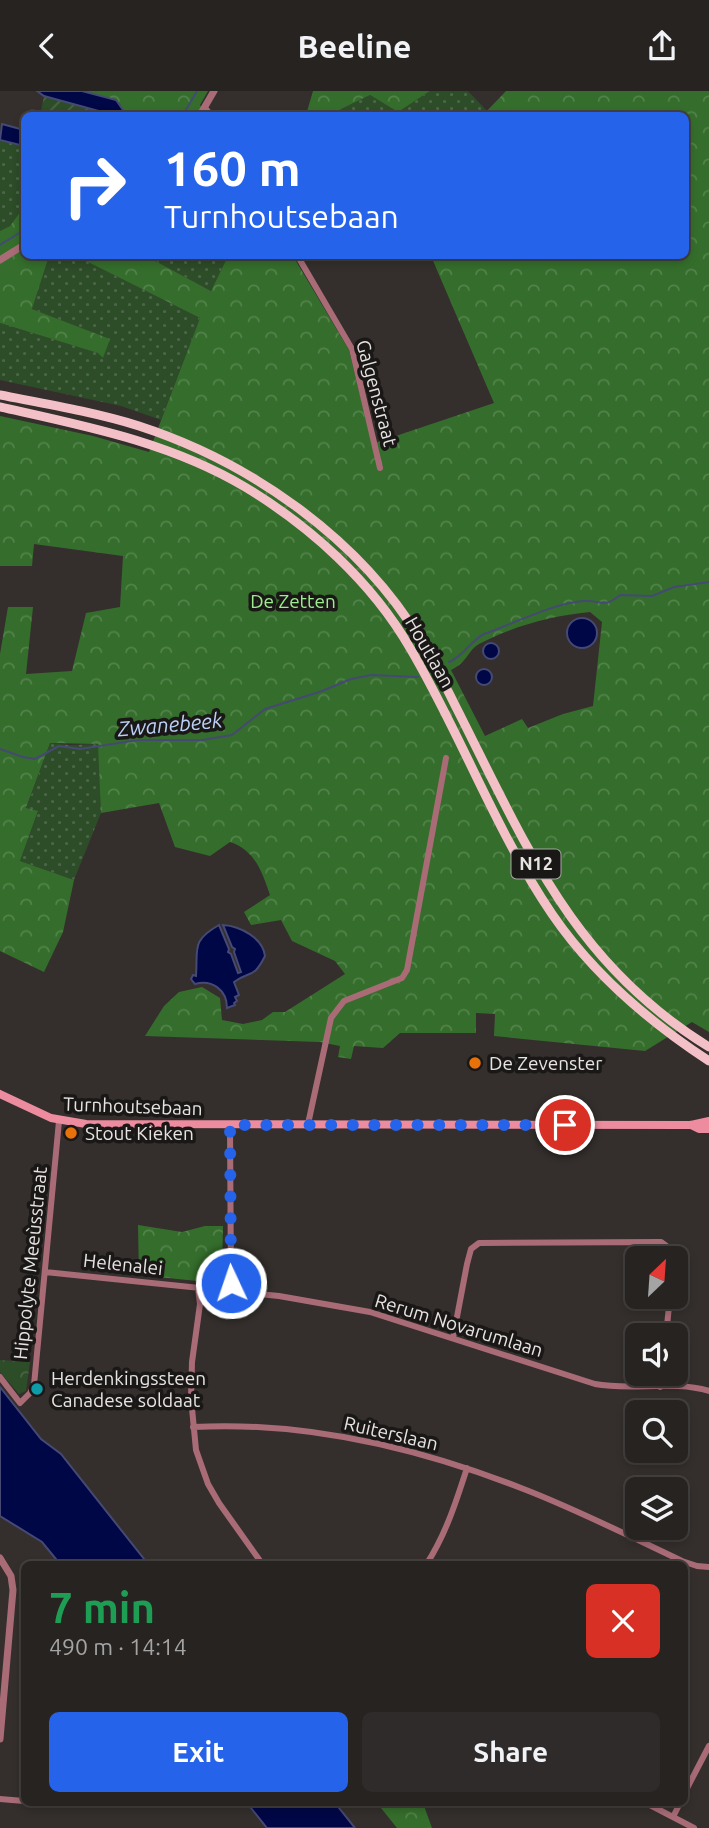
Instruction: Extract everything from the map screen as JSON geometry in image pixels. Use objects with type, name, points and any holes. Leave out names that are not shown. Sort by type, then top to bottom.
[{"type":"main road","name":"Houtlaan","points":[[0,395],[120,421],[198,449],[273,491],[334,538],[379,585],[419,638],[523,840],[564,911],[617,975],[666,1017],[709,1047]]},
{"type":"main road","name":"Houtlaan","points":[[0,407],[124,435],[190,459],[267,501],[326,547],[373,597],[409,646],[527,874],[567,935],[609,983],[675,1039],[709,1061]]},
{"type":"main road","name":"Turnhoutsebaan","points":[[0,1094],[60,1121],[86,1124],[691,1125],[709,1121]]},
{"type":"main road","name":"Turnhoutsebaan","points":[[691,1125],[699,1129],[709,1129]]},
{"type":"street","points":[[202,112],[214,91]]},
{"type":"street","points":[[205,107],[209,112]]},
{"type":"street","points":[[0,260],[21,247]]},
{"type":"street","name":"Galgenstraat","points":[[299,259],[352,349],[380,468]]},
{"type":"street","points":[[308,1124],[331,1018],[344,1001],[402,978],[407,970],[446,758]]},
{"type":"street","name":"Hippolyte Meeùsstraat","points":[[0,1377],[20,1403],[34,1385],[60,1121]]},
{"type":"street","points":[[228,1290],[230,1125]]},
{"type":"street","points":[[453,1338],[471,1249],[479,1243],[661,1242],[666,1246]]},
{"type":"street","name":"Helenalei","points":[[44,1272],[202,1288]]},
{"type":"street","points":[[202,1288],[191,1381],[192,1427],[198,1460],[219,1503],[260,1561]]},
{"type":"street","name":"Rerum Novarumlaan","points":[[202,1288],[279,1296],[370,1313],[595,1384],[614,1387],[683,1387],[709,1391]]},
{"type":"street","name":"Ruiterslaan","points":[[192,1427],[283,1429],[343,1437],[467,1468],[573,1511],[682,1561]]},
{"type":"street","points":[[428,1561],[451,1518],[467,1468]]},
{"type":"street","points":[[0,1558],[10,1576],[13,1590],[0,1739]]},
{"type":"street","name":"Ruiterslaan","points":[[688,1563],[709,1567]]},
{"type":"street","points":[[688,1786],[709,1746]]},
{"type":"street","points":[[0,1799],[21,1801]]},
{"type":"street","points":[[652,1806],[694,1828]]},
{"type":"street","points":[[673,1817],[678,1806]]},
{"type":"green space","points":[[82,91],[208,91],[200,105],[204,112],[123,112],[120,104]]},
{"type":"green space","points":[[313,91],[430,91],[398,112],[370,95],[335,112],[307,112]]},
{"type":"green space","points":[[430,91],[468,91],[487,111],[486,112],[398,112]]},
{"type":"green space","name":"De Zetten","points":[[506,91],[709,91],[709,1032],[692,1022],[645,1051],[494,1036],[495,1014],[476,1013],[476,1033],[400,1033],[383,1048],[354,1046],[351,1059],[338,1057],[340,1046],[320,1042],[145,1036],[164,1006],[179,992],[202,987],[220,998],[222,1020],[243,1024],[262,1020],[273,1012],[285,1012],[345,974],[335,961],[292,941],[281,920],[251,925],[244,912],[270,895],[256,863],[246,850],[230,842],[210,856],[175,847],[159,803],[101,813],[98,744],[50,743],[26,808],[38,811],[20,861],[74,880],[63,932],[44,972],[0,951],[0,654],[8,607],[33,607],[26,674],[72,671],[86,613],[120,607],[123,556],[34,544],[32,566],[0,566],[0,416],[93,436],[149,452],[200,318],[82,259],[152,259],[211,291],[227,259],[295,259],[349,350],[372,444],[494,403],[432,259],[689,259],[689,112],[486,112]],"holes":[[[590,612],[602,622],[593,706],[528,728],[522,719],[485,736],[451,670],[461,663],[472,649],[492,638],[547,619]]]},
{"type":"green space","points":[[370,95],[398,112],[335,112]]},
{"type":"green space","points":[[44,96],[102,112],[30,112],[30,109],[41,111]]},
{"type":"green space","points":[[0,140],[21,145],[21,210],[11,225],[0,231]]},
{"type":"green space","points":[[21,211],[21,259],[48,259],[32,309],[110,339],[103,358],[98,353],[0,323],[0,231],[10,226]]},
{"type":"green space","points":[[48,259],[82,259],[200,318],[161,420],[121,406],[0,380],[0,323],[99,353],[103,358],[109,339],[32,309]]},
{"type":"green space","points":[[152,259],[227,259],[211,291]]},
{"type":"green space","points":[[50,743],[99,744],[101,813],[74,880],[20,861],[38,812],[26,809]]},
{"type":"green space","points":[[138,1225],[182,1232],[205,1226],[223,1226],[222,1270],[207,1282],[139,1275]]},
{"type":"green space","points":[[0,1360],[30,1362],[26,1391],[19,1394],[0,1372]]},
{"type":"green space","points":[[379,1806],[424,1806],[432,1828],[397,1828]]},
{"type":"shaded area","points":[[37,91],[82,91],[116,100],[123,110],[102,112],[44,96]]},
{"type":"shaded area","points":[[2,124],[21,129],[21,145],[0,140]]},
{"type":"shaded area","points":[[582,618],[592,623],[597,633],[592,643],[582,648],[572,643],[567,633],[572,623]]},
{"type":"shaded area","points":[[488,643],[494,643],[499,651],[497,657],[488,659],[483,654],[483,648]]},
{"type":"shaded area","points":[[481,669],[487,669],[492,677],[490,683],[481,685],[476,680],[476,674]]},
{"type":"shaded area","points":[[219,925],[238,973],[241,972],[235,949],[223,925],[250,934],[260,944],[265,956],[254,972],[234,982],[239,995],[235,997],[235,1005],[227,1008],[224,996],[217,987],[207,983],[195,984],[191,979],[193,975],[196,976],[200,941]]},
{"type":"shaded area","points":[[0,1387],[41,1439],[61,1454],[146,1561],[58,1561],[42,1542],[0,1516]]},
{"type":"shaded area","points":[[249,1806],[337,1806],[355,1828],[267,1828]]},
{"type":"waterway","points":[[185,112],[197,91]]},
{"type":"waterway","points":[[0,245],[21,232]]},
{"type":"waterway","name":"Zwanebeek","points":[[449,662],[484,634],[561,605],[584,601],[606,603],[620,595],[652,596],[674,587],[709,582]]},
{"type":"waterway","name":"Zwanebeek","points":[[0,749],[35,759],[59,746],[80,749],[138,740],[202,740],[232,735],[265,709],[351,679],[371,675],[418,677]]},
{"type":"place","name":"De Zevenster","points":[[475,1063]]},
{"type":"place","name":"Stout Kieken","points":[[71,1133]]},
{"type":"place","name":"Herdenkingssteen Canadese soldaat","points":[[37,1389]]},
{"type":"route","points":[[231,1283],[230,1125],[565,1125]]}]
